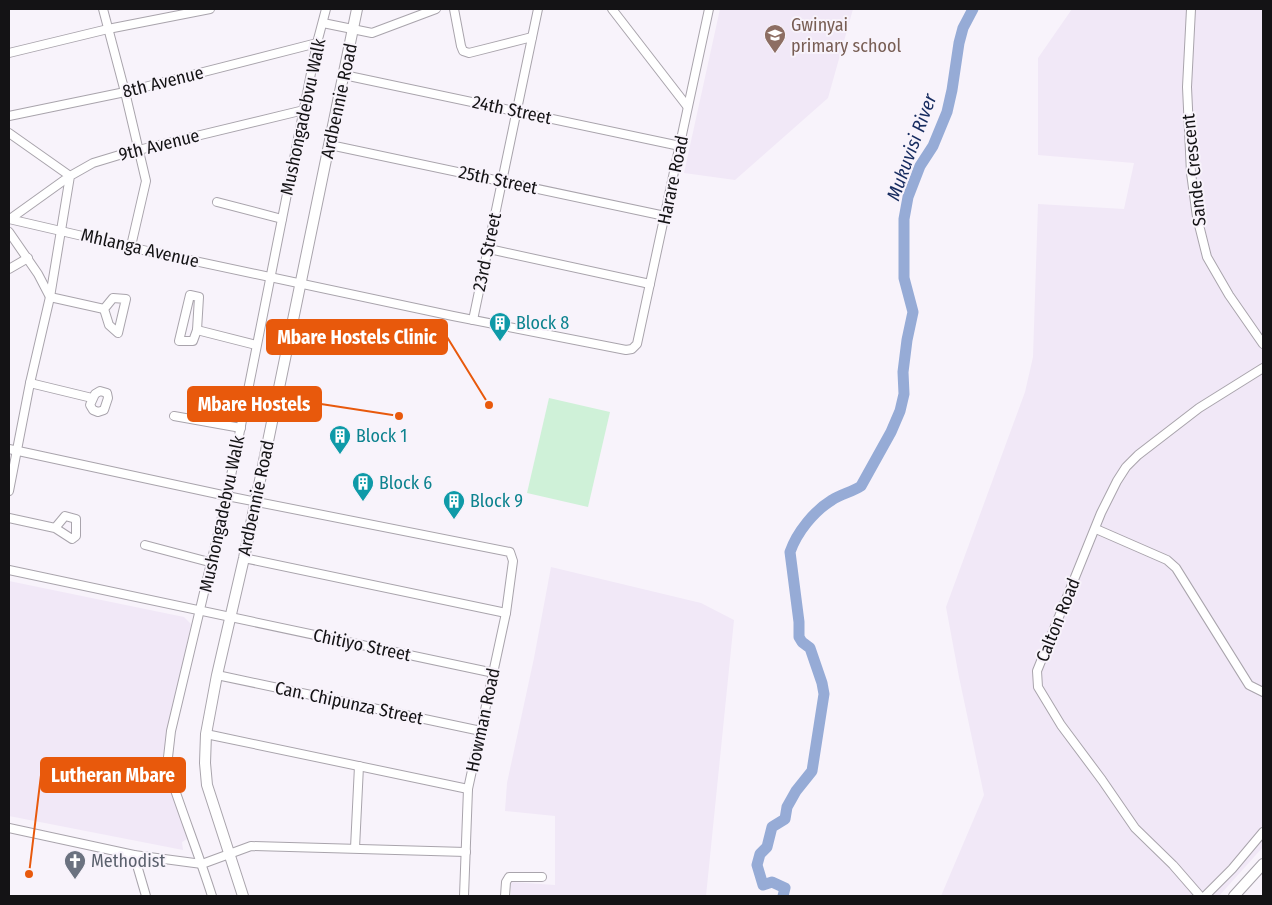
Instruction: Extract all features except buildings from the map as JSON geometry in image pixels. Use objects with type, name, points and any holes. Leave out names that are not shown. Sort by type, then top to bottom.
[{"type":"main road","name":"Ardbennie Road","points":[[243,896],[207,785],[205,763],[206,734],[354,31],[357,9]]},
{"type":"main road","points":[[1234,896],[1263,864]]},
{"type":"street","points":[[102,9],[125,92],[146,184],[131,246]]},
{"type":"street","points":[[9,53],[108,29],[210,9]]},
{"type":"street","name":"Mushongadebvu Walk","points":[[212,896],[166,763],[171,731],[213,563],[317,43],[326,9]]},
{"type":"street","points":[[323,23],[354,31],[372,33],[436,9]]},
{"type":"street","points":[[454,9],[461,46],[464,51],[469,53],[532,37]]},
{"type":"street","name":"23rd Street","points":[[473,320],[538,9]]},
{"type":"street","points":[[612,9],[687,106]]},
{"type":"street","name":"Harare Road","points":[[632,349],[637,344],[709,9]]},
{"type":"street","name":"Sande Crescent","points":[[1191,9],[1187,87],[1196,217],[1207,257],[1229,295],[1263,344]]},
{"type":"street","name":"8th Avenue","points":[[9,116],[125,92],[317,43]]},
{"type":"street","name":"24th Street","points":[[344,76],[516,110],[680,146]]},
{"type":"street","name":"9th Avenue","points":[[9,219],[70,176],[93,163],[138,150],[304,110]]},
{"type":"street","points":[[9,133],[70,176],[50,297],[12,449],[9,491]]},
{"type":"street","name":"25th Street","points":[[330,145],[665,216]]},
{"type":"street","points":[[217,202],[282,219]]},
{"type":"street","name":"Mhlanga Avenue","points":[[9,219],[473,320],[626,350],[632,349]]},
{"type":"street","points":[[9,232],[28,258],[50,297]]},
{"type":"street","points":[[489,249],[650,284]]},
{"type":"street","points":[[9,270],[28,258]]},
{"type":"street","points":[[190,296],[199,297],[197,330],[192,342],[179,342],[190,296]]},
{"type":"street","points":[[50,297],[104,309]]},
{"type":"street","points":[[197,330],[256,345]]},
{"type":"street","name":"Calton Road","points":[[1200,896],[1173,865],[1135,828],[1061,725],[1038,687],[1037,671],[1101,513],[1126,467],[1138,455],[1199,408],[1263,368]]},
{"type":"street","points":[[30,383],[92,398]]},
{"type":"street","points":[[174,416],[241,428]]},
{"type":"street","points":[[12,449],[255,502]]},
{"type":"street","name":"Howman Road","points":[[255,502],[510,552],[513,561],[506,613],[468,789],[464,896]]},
{"type":"street","points":[[9,518],[55,528]]},
{"type":"street","points":[[1096,529],[1167,560],[1176,568],[1249,685],[1263,692]]},
{"type":"street","points":[[145,545],[213,563]]},
{"type":"street","points":[[244,558],[506,613]]},
{"type":"street","name":"Chitiyo Street","points":[[9,570],[494,673]]},
{"type":"street","name":"Can. Chipunza Street","points":[[217,675],[481,731]]},
{"type":"street","points":[[206,734],[468,789]]},
{"type":"street","points":[[355,848],[359,766]]},
{"type":"street","points":[[9,828],[134,855],[202,864],[251,846],[466,852]]},
{"type":"street","points":[[1206,896],[1263,832]]},
{"type":"street","points":[[134,855],[146,896]]},
{"type":"street","points":[[505,896],[506,882],[510,877],[542,877]]},
{"type":"shaded area","name":"Gwinyai primary school","points":[[720,9],[853,9],[828,98],[735,180],[684,173]]},
{"type":"shaded area","points":[[1072,9],[1263,9],[1263,847],[1219,896],[941,896],[984,795],[946,607],[1025,392],[1033,357],[1038,204],[1124,209],[1134,163],[1038,155],[1038,58]]},
{"type":"shaded area","points":[[551,567],[701,603],[734,620],[706,896],[511,896],[511,882],[555,885],[555,816],[505,811],[507,783],[534,658]]},
{"type":"shaded area","points":[[9,581],[184,617],[191,624],[162,760],[187,839],[182,842],[183,850],[9,816]]},
{"type":"green space","points":[[549,398],[610,412],[588,507],[527,493]]},
{"type":"waterway","name":"Mukuvisi River","points":[[783,896],[785,888],[772,882],[763,885],[757,865],[760,854],[767,847],[772,827],[785,819],[787,807],[796,791],[812,771],[824,694],[810,648],[799,637],[799,622],[790,552],[802,530],[819,510],[835,498],[861,486],[891,432],[900,411],[904,394],[903,372],[907,340],[913,312],[904,278],[904,219],[908,197],[920,166],[933,146],[947,112],[959,43],[963,28],[973,9]]},
{"type":"place","name":"Gwinyai primary school","points":[[775,54]]},
{"type":"place","name":"Block 8","points":[[500,342]]},
{"type":"place","name":"Mbare Hostels Clinic","points":[[489,405]]},
{"type":"place","name":"Mbare Hostels","points":[[399,416]]},
{"type":"place","name":"Block 1","points":[[340,455]]},
{"type":"place","name":"Block 6","points":[[363,502]]},
{"type":"place","name":"Block 9","points":[[454,520]]},
{"type":"place","name":"Lutheran Mbare","points":[[29,874]]},
{"type":"place","name":"Methodist","points":[[75,880]]}]
